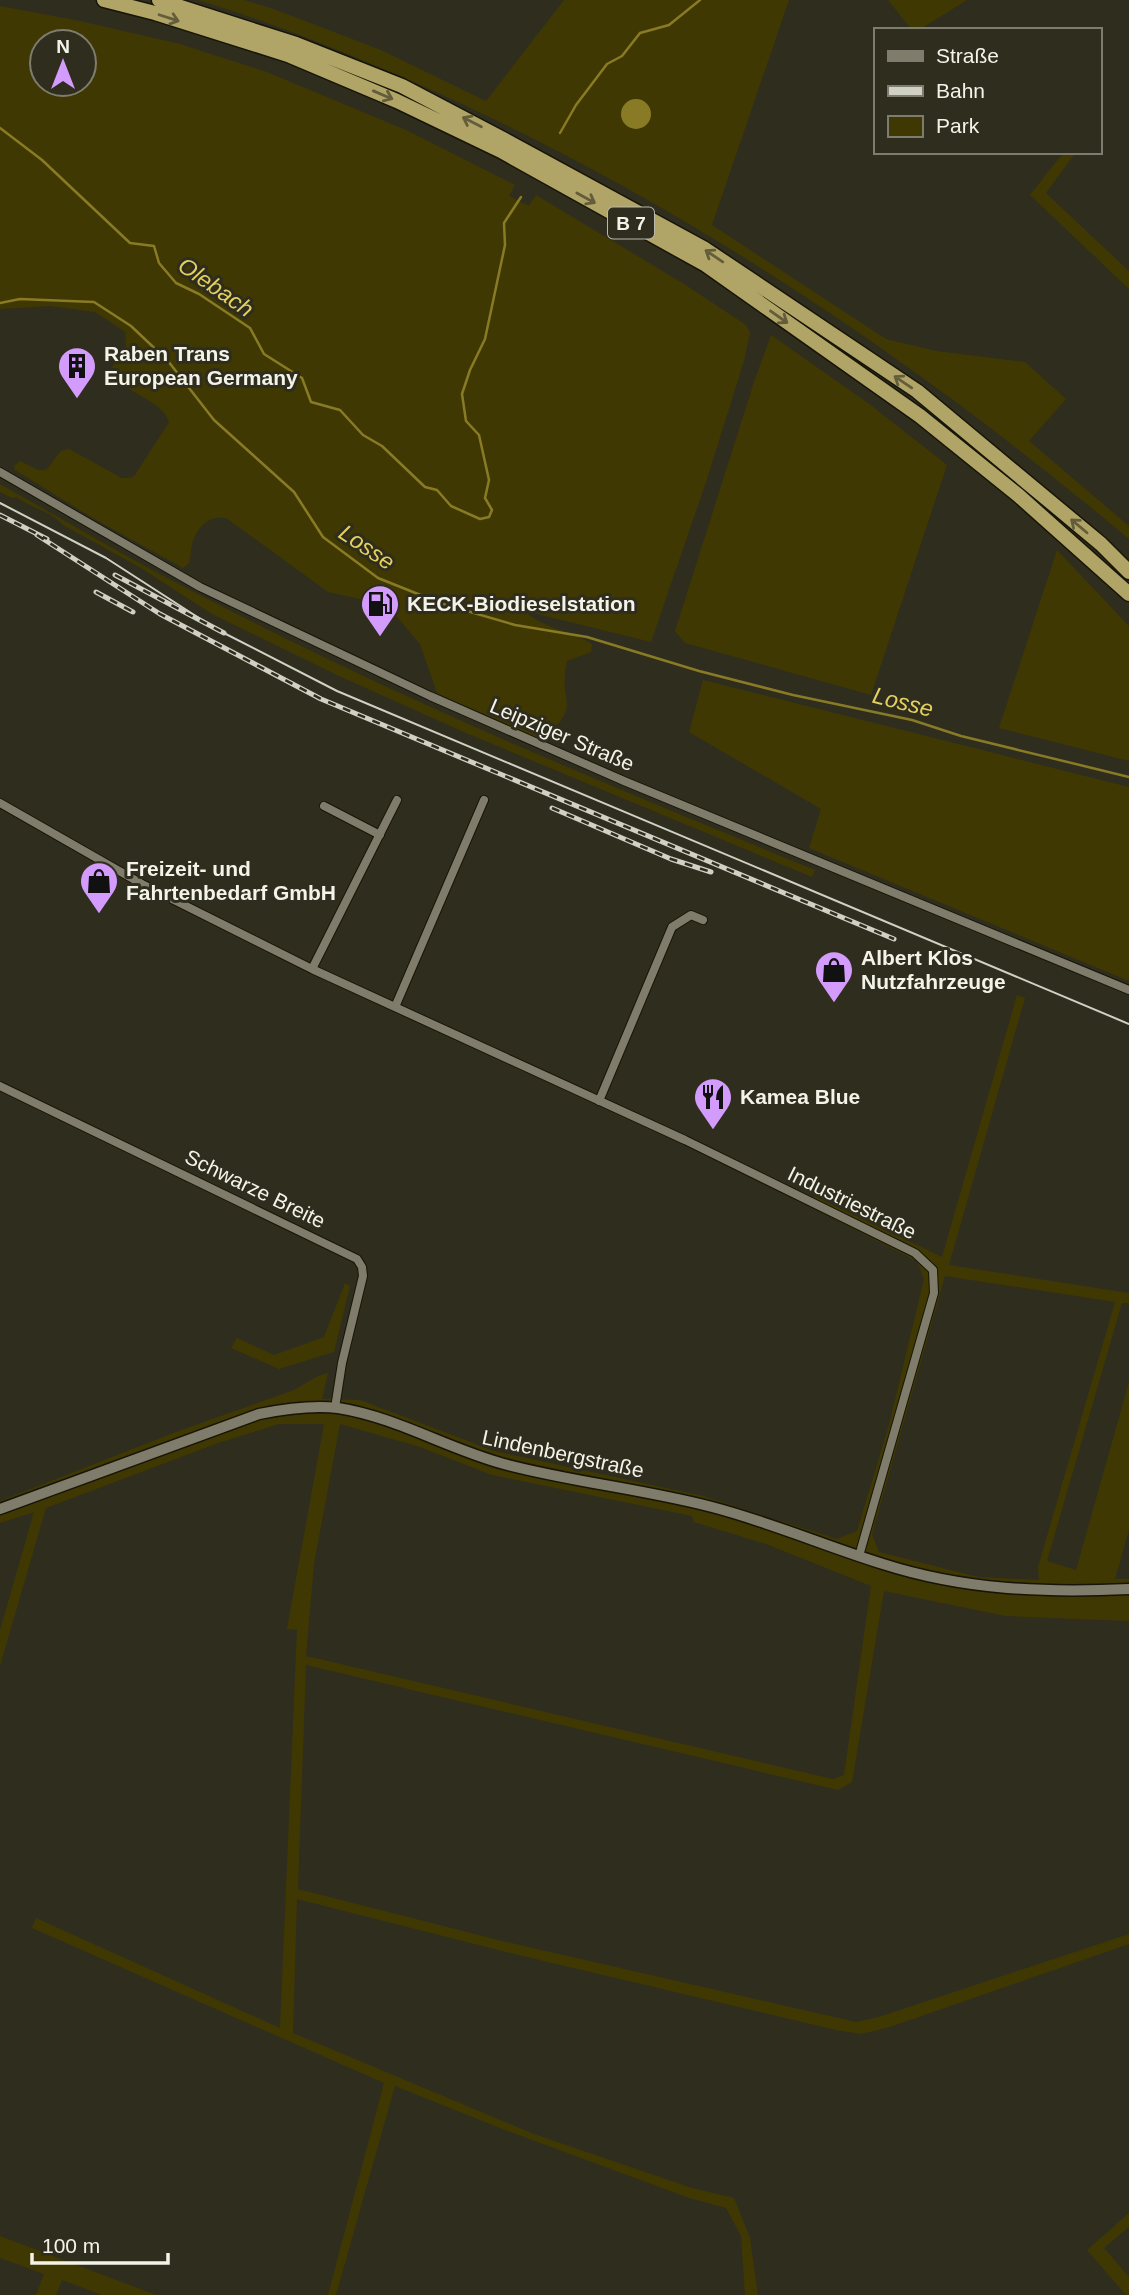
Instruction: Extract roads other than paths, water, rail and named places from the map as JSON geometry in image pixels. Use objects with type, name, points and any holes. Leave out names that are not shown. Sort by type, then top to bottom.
[{"type":"highway","name":"B 7","points":[[104,0],[155,13],[288,55],[397,101],[501,151],[706,265],[920,416],[1018,495],[1129,594]]},
{"type":"highway","name":"B 7","points":[[159,0],[296,44],[402,86],[705,249],[917,391],[1101,544],[1129,572]]},
{"type":"main road","name":"Lindenbergstraße","points":[[0,1509],[259,1414],[335,1408],[383,1420],[447,1446],[503,1464],[714,1507],[919,1574],[980,1587],[1051,1592],[1129,1589]]},
{"type":"street","name":"Leipziger Straße","points":[[0,472],[200,587],[430,696],[649,792],[1129,990]]},
{"type":"street","points":[[312,969],[397,800]]},
{"type":"street","points":[[395,1007],[484,800]]},
{"type":"street","name":"Industriestraße","points":[[0,803],[142,884],[312,969],[685,1140],[915,1253],[933,1270],[934,1293],[859,1556]]},
{"type":"street","points":[[324,806],[380,835]]},
{"type":"street","points":[[599,1101],[672,927],[691,915],[704,920]]},
{"type":"street","name":"Schwarze Breite","points":[[0,1086],[357,1259],[363,1276],[342,1363],[335,1408]]},
{"type":"waterway","points":[[560,133],[576,105],[607,64],[622,56],[640,33],[669,25],[700,0]]},
{"type":"waterway","name":"Olebach","points":[[0,128],[42,160],[130,243],[154,246],[159,263],[176,283],[199,294],[250,328],[264,354],[302,378],[311,402],[340,410],[363,435],[382,446],[425,487],[437,490],[451,506],[480,519],[489,517],[492,510],[485,498],[489,480],[479,435],[466,421],[462,394],[485,339],[505,245],[504,223],[521,197]]},
{"type":"waterway","name":"Losse","points":[[0,303],[20,299],[94,302],[131,326],[168,361],[214,420],[294,492],[323,537],[378,578],[443,604],[515,625],[587,637],[699,671],[793,695],[912,720],[961,736],[1129,777]]},
{"type":"tram line","points":[[0,503],[106,558],[216,629],[337,691],[1129,1024]]},
{"type":"railway","points":[[0,515],[47,539]]},
{"type":"railway","points":[[37,535],[160,614],[321,699],[894,939]]},
{"type":"railway","points":[[115,575],[224,633]]},
{"type":"railway","points":[[96,592],[133,612]]},
{"type":"railway","points":[[552,808],[671,859],[711,872]]},
{"type":"place","name":"Raben Trans European Germany","points":[[77,400]]},
{"type":"place","name":"KECK-Biodieselstation","points":[[380,638]]},
{"type":"place","name":"Freizeit- und Fahrtenbedarf GmbH","points":[[99,915]]},
{"type":"place","name":"Albert Klos Nutzfahrzeuge","points":[[834,1004]]},
{"type":"place","name":"Kamea Blue","points":[[713,1131]]}]
